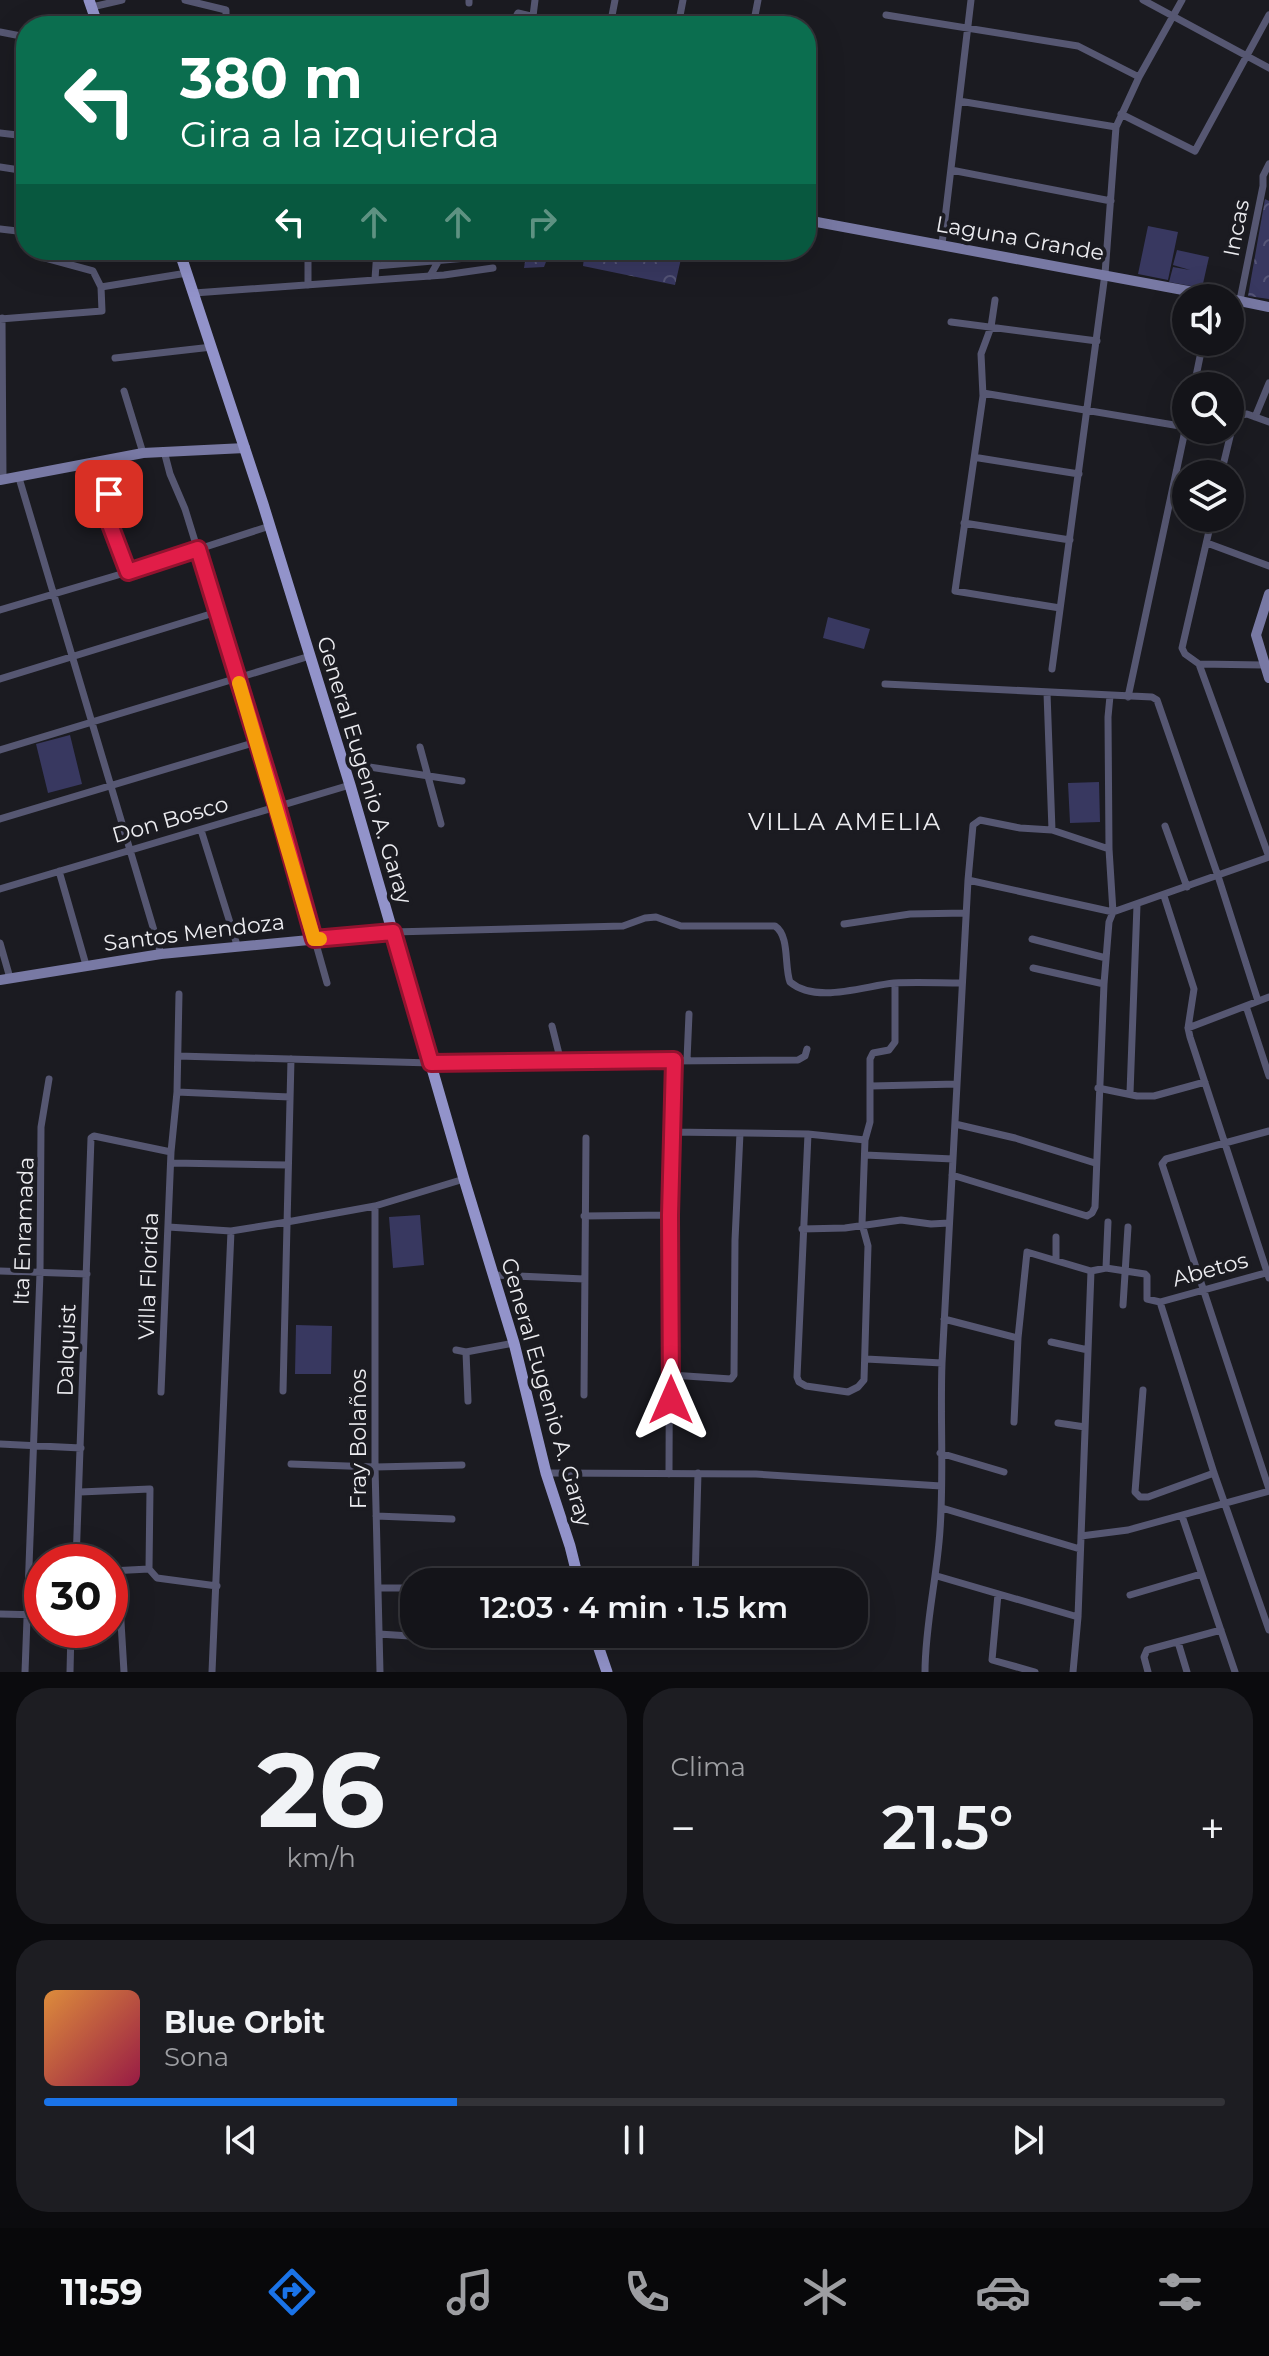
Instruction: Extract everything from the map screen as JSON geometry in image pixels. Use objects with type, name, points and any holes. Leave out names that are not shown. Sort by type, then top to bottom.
[{"type":"main road","name":"Laguna Grande","points":[[816,222],[1172,288]]},
{"type":"main road","name":"General Eugenio A. Garay","points":[[182,260],[270,526],[350,785],[514,1343],[546,1473],[576,1568]]},
{"type":"main road","name":"Laguna Grande","points":[[1244,302],[1269,307]]},
{"type":"main road","points":[[1,480],[143,453],[245,448]]},
{"type":"main road","points":[[1269,594],[1256,635],[1269,678]]},
{"type":"main road","name":"Santos Mendoza","points":[[5,979],[161,954],[393,932]]},
{"type":"main road","points":[[599,1648],[607,1672]]},
{"type":"street","points":[[90,4],[122,0]]},
{"type":"street","points":[[185,0],[226,10],[226,16]]},
{"type":"street","points":[[516,16],[518,13],[533,16],[535,0]]},
{"type":"street","points":[[942,244],[971,0]]},
{"type":"street","points":[[1143,0],[1269,68]]},
{"type":"street","points":[[1052,669],[1105,274],[1116,127],[1139,77],[1182,0]]},
{"type":"street","points":[[886,15],[1078,46],[1139,77]]},
{"type":"street","points":[[1121,114],[1191,151],[1198,148],[1269,15]]},
{"type":"street","points":[[959,101],[1116,127]]},
{"type":"street","name":"Incas","points":[[1236,284],[1261,196],[1266,188],[1263,176],[1269,164]]},
{"type":"street","points":[[951,170],[1111,201]]},
{"type":"street","points":[[1261,196],[1269,201]]},
{"type":"street","points":[[1,480],[1,318],[99,313],[103,307],[101,287],[93,271],[53,260]]},
{"type":"street","points":[[308,260],[308,285]]},
{"type":"street","points":[[375,279],[376,260]]},
{"type":"street","points":[[376,266],[439,260]]},
{"type":"street","points":[[430,276],[439,260]]},
{"type":"street","points":[[194,293],[430,276],[493,268]]},
{"type":"street","points":[[101,287],[187,273]]},
{"type":"street","points":[[995,300],[991,327],[981,354],[983,393],[955,591],[1060,608]]},
{"type":"street","points":[[951,322],[1097,341]]},
{"type":"street","points":[[115,358],[212,347]]},
{"type":"street","points":[[1255,417],[1269,383]]},
{"type":"street","points":[[124,391],[143,453]]},
{"type":"street","points":[[983,393],[1172,424]]},
{"type":"street","points":[[1224,460],[1233,419],[1239,414],[1269,422]]},
{"type":"street","points":[[1128,697],[1182,444]]},
{"type":"street","points":[[164,451],[198,549],[277,806],[327,983]]},
{"type":"street","points":[[979,458],[1079,474]]},
{"type":"street","points":[[103,460],[114,486],[103,506],[128,572]]},
{"type":"street","points":[[19,478],[161,954]]},
{"type":"street","points":[[964,523],[1070,540]]},
{"type":"street","points":[[0,610],[270,526]]},
{"type":"street","points":[[1209,532],[1182,648],[1189,658],[1199,664],[1263,665]]},
{"type":"street","points":[[1207,543],[1269,566]]},
{"type":"street","points":[[0,679],[217,612]]},
{"type":"street","points":[[0,750],[310,656]]},
{"type":"street","points":[[968,880],[1113,912],[1269,857],[1199,664]]},
{"type":"street","points":[[885,684],[1152,697],[1159,705],[1258,1001]]},
{"type":"street","points":[[1047,693],[1052,830]]},
{"type":"street","points":[[952,1175],[1087,1216],[1095,1207],[1104,984],[1109,922],[1113,912],[1109,849],[1110,696]]},
{"type":"street","points":[[0,819],[256,742]]},
{"type":"street","points":[[420,747],[441,824]]},
{"type":"street","points":[[343,763],[462,781]]},
{"type":"street","name":"Don Bosco","points":[[0,889],[350,785]]},
{"type":"street","points":[[925,1672],[925,1644],[937,1576],[942,1508],[942,1363],[973,825],[976,821],[1052,830],[1109,849]]},
{"type":"street","points":[[1165,826],[1187,887]]},
{"type":"street","points":[[201,830],[237,945]]},
{"type":"street","points":[[59,871],[86,965]]},
{"type":"street","points":[[1164,896],[1194,989],[1188,1028],[1268,1274]]},
{"type":"street","points":[[1130,1093],[1137,905]]},
{"type":"street","points":[[844,924],[910,914],[966,913]]},
{"type":"street","points":[[393,932],[623,926],[656,917],[681,926],[775,926],[783,936],[788,976],[795,987],[806,991],[827,992],[895,983],[962,983]]},
{"type":"street","points":[[1032,939],[1106,958]]},
{"type":"street","points":[[0,943],[5,979]]},
{"type":"street","points":[[1033,968],[1104,984]]},
{"type":"street","points":[[808,1134],[797,1372],[799,1382],[806,1386],[848,1392],[864,1380],[866,1359],[868,1246],[862,1224],[865,1140],[870,1122],[870,1056],[889,1050],[895,1042],[895,983]]},
{"type":"street","name":"Villa Florida","points":[[161,1392],[171,1152],[177,1092],[179,994]]},
{"type":"street","points":[[1188,1028],[1269,997]]},
{"type":"street","points":[[1246,1006],[1269,1076]]},
{"type":"street","points":[[687,1060],[689,1014]]},
{"type":"street","points":[[552,1026],[561,1062]]},
{"type":"street","points":[[178,1056],[431,1063],[798,1060],[805,1056],[807,1049]]},
{"type":"street","points":[[283,1391],[291,1059]]},
{"type":"street","points":[[669,1474],[674,1060]]},
{"type":"street","name":"Ita Enramada","points":[[30,1544],[40,1273],[41,1127],[49,1079]]},
{"type":"street","points":[[1098,1088],[1137,1096],[1154,1096],[1205,1082]]},
{"type":"street","points":[[871,1086],[957,1084]]},
{"type":"street","points":[[177,1092],[290,1097]]},
{"type":"street","points":[[955,1124],[1015,1138],[1095,1163]]},
{"type":"street","points":[[1081,1536],[1120,1532],[1269,1490],[1162,1164],[1166,1159],[1269,1131]]},
{"type":"street","points":[[671,1132],[808,1134],[865,1140]]},
{"type":"street","points":[[671,1375],[731,1379],[734,1375],[740,1133]]},
{"type":"street","name":"Dalquist","points":[[77,1544],[91,1138],[94,1136],[171,1152]]},
{"type":"street","points":[[584,1395],[586,1138]]},
{"type":"street","points":[[865,1155],[953,1159]]},
{"type":"street","points":[[172,1163],[288,1165]]},
{"type":"street","points":[[168,1227],[231,1231],[287,1222],[375,1206],[464,1179]]},
{"type":"street","name":"Fray Bolaños","points":[[375,1206],[375,1467],[380,1672]]},
{"type":"street","points":[[584,1216],[670,1215]]},
{"type":"street","points":[[802,1229],[845,1228],[901,1220],[949,1223]]},
{"type":"street","points":[[1106,1268],[1108,1222]]},
{"type":"street","points":[[1123,1305],[1128,1227]]},
{"type":"street","points":[[212,1672],[231,1231]]},
{"type":"street","points":[[1056,1237],[1056,1260]]},
{"type":"street","points":[[1014,1422],[1025,1254],[1029,1252],[1091,1271],[1106,1268],[1146,1275],[1147,1298],[1160,1302],[1214,1473],[1269,1630]]},
{"type":"street","points":[[0,1271],[87,1274]]},
{"type":"street","points":[[1073,1672],[1078,1617],[1091,1271]]},
{"type":"street","name":"Abetos","points":[[1160,1302],[1268,1274]]},
{"type":"street","points":[[494,1275],[584,1279]]},
{"type":"street","points":[[944,1319],[1018,1338]]},
{"type":"street","points":[[1051,1342],[1088,1350]]},
{"type":"street","points":[[456,1350],[466,1352],[514,1343]]},
{"type":"street","points":[[466,1352],[468,1401]]},
{"type":"street","points":[[866,1359],[942,1363]]},
{"type":"street","points":[[1143,1390],[1135,1492],[1140,1497],[1148,1497],[1214,1473]]},
{"type":"street","points":[[1058,1423],[1085,1427]]},
{"type":"street","points":[[0,1444],[81,1448]]},
{"type":"street","points":[[940,1453],[1004,1472]]},
{"type":"street","points":[[291,1464],[375,1467],[462,1465]]},
{"type":"street","points":[[546,1473],[756,1474],[941,1486]]},
{"type":"street","points":[[696,1568],[698,1473]]},
{"type":"street","points":[[80,1492],[150,1489],[149,1569],[157,1578],[217,1586]]},
{"type":"street","points":[[942,1508],[1080,1549]]},
{"type":"street","points":[[376,1516],[452,1519]]},
{"type":"street","points":[[1182,1516],[1235,1672]]},
{"type":"street","points":[[128,1571],[149,1569]]},
{"type":"street","points":[[1130,1595],[1201,1574]]},
{"type":"street","points":[[937,1576],[1078,1617]]},
{"type":"street","points":[[378,1588],[400,1588]]},
{"type":"street","points":[[998,1594],[992,1660],[1035,1672]]},
{"type":"street","points":[[0,1614],[24,1615]]},
{"type":"street","points":[[1148,1672],[1144,1657],[1147,1650],[1221,1630]]},
{"type":"street","points":[[379,1634],[400,1635]]},
{"type":"street","points":[[1178,1642],[1187,1672]]},
{"type":"street","name":"Ita Enramada","points":[[25,1672],[26,1648]]},
{"type":"street","points":[[70,1672],[71,1648]]},
{"type":"street","points":[[122,1648],[124,1672]]},
{"type":"green space","points":[[1265,199],[1269,201],[1269,299],[1248,296]]},
{"type":"green space","points":[[1148,226],[1178,232],[1168,280],[1138,274]]},
{"type":"green space","points":[[1177,250],[1209,257],[1203,284],[1169,282],[1173,267],[1190,270],[1173,265]]},
{"type":"green space","points":[[525,260],[547,260],[544,267],[524,268]]},
{"type":"green space","points":[[584,260],[681,260],[675,285],[583,266]]},
{"type":"green space","points":[[828,617],[870,629],[864,649],[823,638]]},
{"type":"green space","points":[[70,735],[82,784],[48,793],[36,744]]},
{"type":"green space","points":[[1099,782],[1100,822],[1070,823],[1068,783]]},
{"type":"green space","points":[[420,1215],[424,1265],[393,1268],[389,1217]]},
{"type":"green space","points":[[296,1325],[332,1326],[331,1374],[295,1374]]},
{"type":"slow traffic","points":[[239,683],[314,939],[320,939]]},
{"type":"district","name":"VILLA AMELIA","points":[[845,822]]},
{"type":"route","points":[[109,494],[103,506],[128,572],[198,549],[277,806],[314,939],[393,932],[431,1063],[674,1060],[670,1215],[671,1400]]}]
